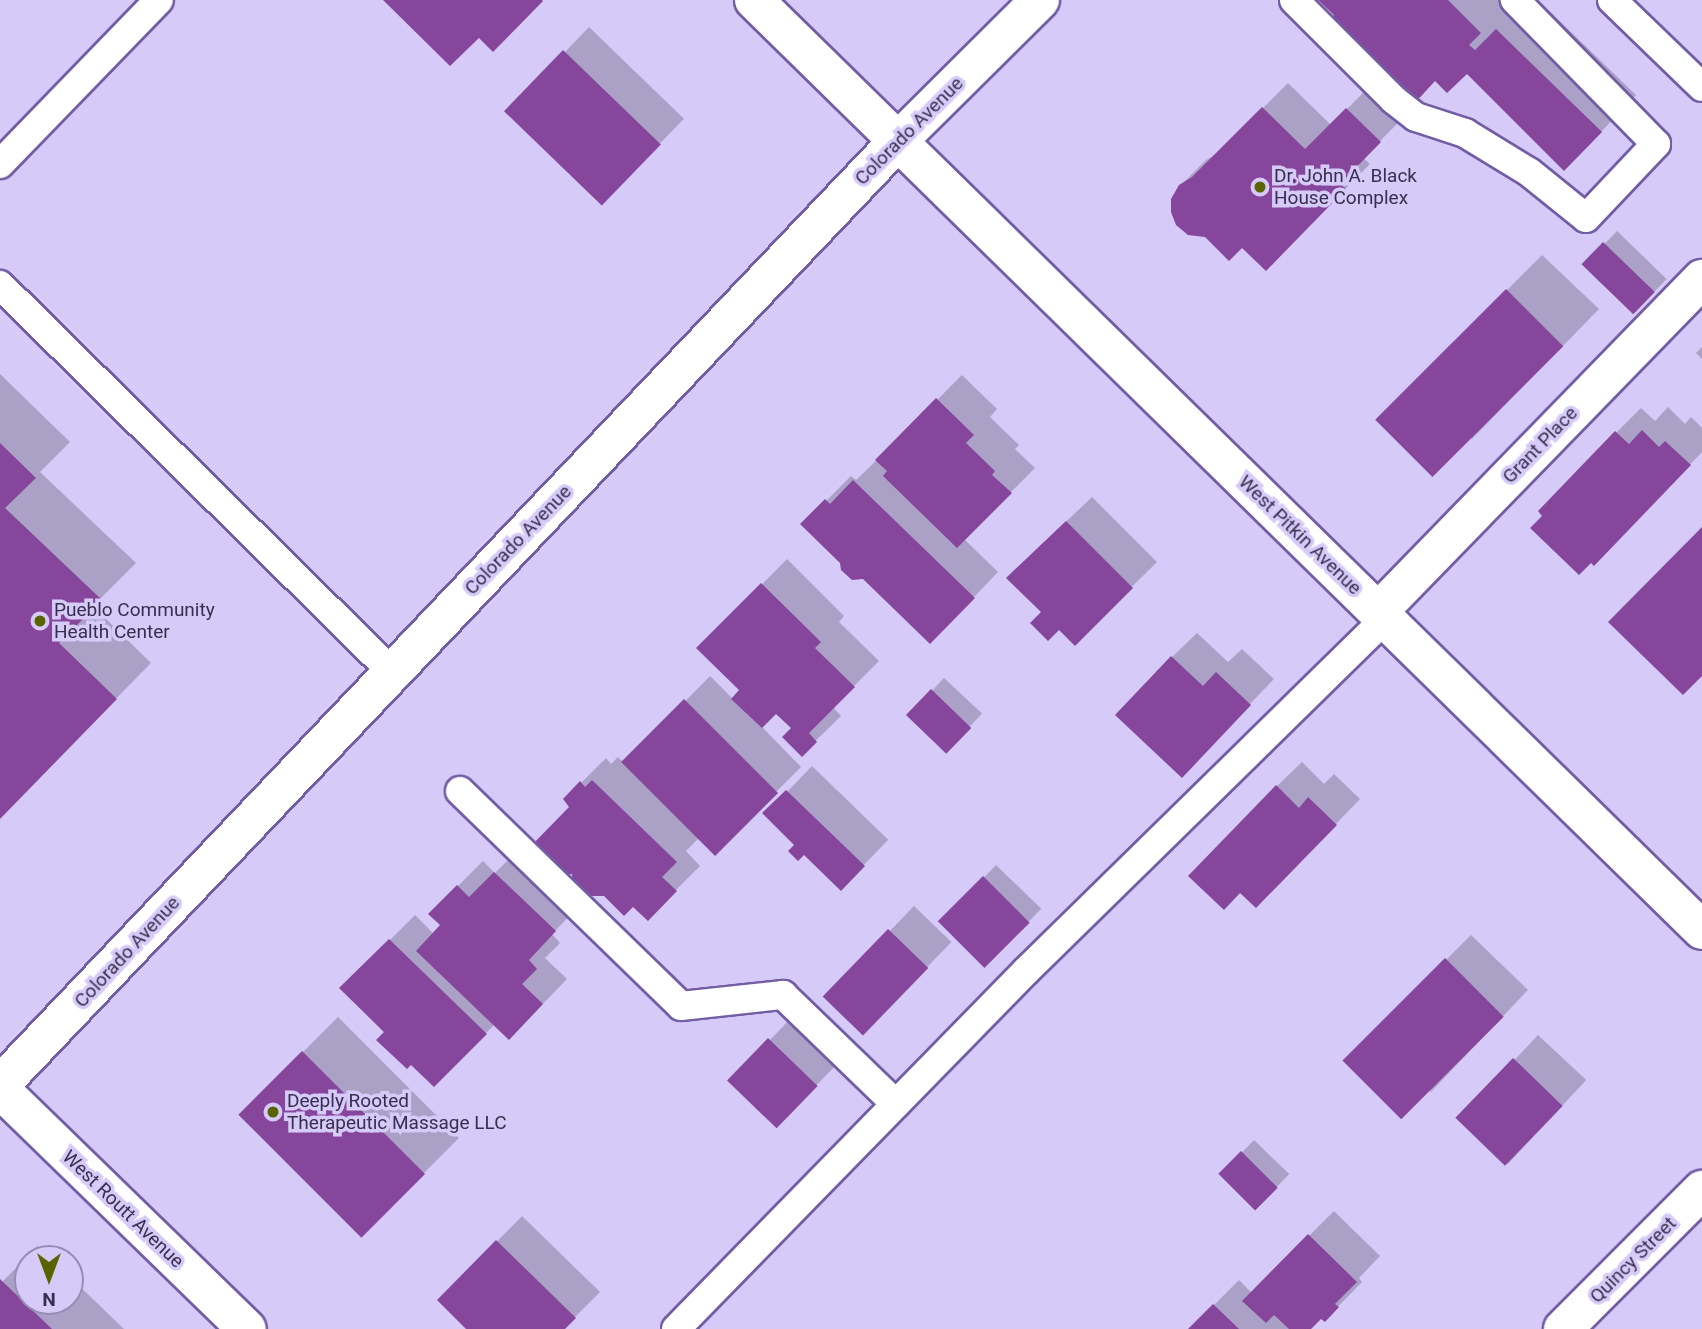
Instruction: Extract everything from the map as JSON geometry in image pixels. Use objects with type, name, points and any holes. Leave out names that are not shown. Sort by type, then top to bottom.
[{"type":"street","name":"West Pitkin Avenue","points":[[754,0],[1702,930]]},
{"type":"street","name":"Colorado Avenue","points":[[0,1087],[898,141],[1040,0]]},
{"type":"street","name":"Grant Place","points":[[1382,615],[1702,279]]},
{"type":"street","name":"West Routt Avenue","points":[[0,1087],[247,1329]]},
{"type":"street","name":"Quincy Street","points":[[1563,1329],[1702,1190]]},
{"type":"lane","points":[[0,164],[159,0]]},
{"type":"lane","points":[[1294,0],[1394,100],[1416,117],[1465,133],[1529,172],[1586,218],[1656,144],[1516,0]]},
{"type":"lane","points":[[1612,0],[1702,87]]},
{"type":"lane","points":[[0,285],[392,672]]},
{"type":"lane","points":[[676,1329],[1074,923],[1382,615]]},
{"type":"lane","points":[[460,791],[681,1006],[783,995],[896,1104]]},
{"type":"building","points":[[383,0],[543,1],[493,52],[479,38],[450,66]]},
{"type":"building","points":[[1318,0],[1448,0],[1481,33],[1469,45],[1475,50],[1496,29],[1602,132],[1564,171],[1467,74],[1447,93],[1435,81],[1413,105],[1328,21],[1334,15]]},
{"type":"building","points":[[563,50],[661,144],[602,206],[504,111]]},
{"type":"building","name":"Dr. John A. Black House Complex","points":[[1262,107],[1305,149],[1346,108],[1381,142],[1340,184],[1346,189],[1266,271],[1242,248],[1229,261],[1205,237],[1188,235],[1176,225],[1171,212],[1171,199],[1179,185],[1192,177]]},
{"type":"building","points":[[1603,242],[1655,292],[1633,314],[1581,264]]},
{"type":"building","points":[[1506,289],[1563,346],[1432,477],[1375,420]]},
{"type":"building","points":[[936,398],[974,435],[966,443],[995,471],[992,475],[1012,493],[957,548],[883,476],[887,471],[875,460]]},
{"type":"building","points":[[1642,430],[1659,447],[1665,441],[1691,465],[1594,566],[1591,563],[1579,575],[1530,528],[1542,516],[1538,511],[1615,431],[1629,444]]},
{"type":"building","name":"Pueblo Community Health Center","points":[[0,443],[36,478],[5,508],[102,600],[59,643],[117,699],[0,819]]},
{"type":"building","points":[[853,480],[975,598],[930,644],[863,579],[852,580],[841,570],[840,563],[800,524],[825,499],[830,504]]},
{"type":"building","points":[[1066,521],[1133,588],[1075,646],[1059,630],[1048,641],[1030,623],[1041,612],[1006,578]]},
{"type":"building","points":[[1702,527],[1702,676],[1683,695],[1608,622]]},
{"type":"building","points":[[761,583],[821,642],[815,648],[855,687],[809,733],[817,742],[802,757],[782,737],[791,728],[776,714],[762,728],[731,699],[739,690],[696,648]]},
{"type":"building","points":[[1171,656],[1203,686],[1216,672],[1251,705],[1182,778],[1115,715]]},
{"type":"building","points":[[931,689],[971,728],[946,754],[906,715]]},
{"type":"building","points":[[684,699],[778,793],[715,856],[621,762]]},
{"type":"building","points":[[592,780],[677,862],[662,877],[677,891],[648,921],[633,907],[624,916],[604,896],[586,896],[573,884],[572,874],[559,875],[530,847],[569,807],[563,799],[580,781],[585,787]]},
{"type":"building","points":[[1276,785],[1299,808],[1308,797],[1337,825],[1256,908],[1240,893],[1224,910],[1188,876]]},
{"type":"building","points":[[786,790],[865,866],[841,891],[804,855],[798,861],[788,851],[794,845],[762,813]]},
{"type":"building","points":[[494,872],[556,931],[529,960],[537,969],[522,984],[543,1004],[509,1040],[416,951],[440,925],[428,914],[457,885],[469,897]]},
{"type":"building","points":[[983,876],[1030,923],[984,968],[938,921]]},
{"type":"building","points":[[888,929],[928,968],[863,1036],[823,997]]},
{"type":"building","points":[[389,939],[487,1034],[434,1087],[411,1065],[407,1069],[376,1040],[384,1032],[339,988]]},
{"type":"building","points":[[1445,958],[1504,1017],[1401,1119],[1342,1061]]},
{"type":"building","points":[[768,1038],[818,1086],[777,1128],[727,1080]]},
{"type":"building","points":[[302,1051],[425,1174],[361,1238],[238,1115]]},
{"type":"building","points":[[1513,1058],[1563,1106],[1505,1166],[1455,1118]]},
{"type":"building","points":[[1241,1151],[1278,1188],[1255,1210],[1218,1174]]},
{"type":"building","points":[[1308,1234],[1357,1282],[1335,1304],[1339,1307],[1325,1322],[1321,1319],[1311,1329],[1289,1329],[1274,1315],[1266,1323],[1242,1301]]},
{"type":"building","points":[[496,1240],[576,1318],[565,1329],[466,1329],[437,1300]]},
{"type":"building","points":[[0,1279],[14,1292],[14,1315],[37,1315],[52,1329],[0,1329]]},
{"type":"building","points":[[1213,1304],[1239,1329],[1188,1329]]},
{"type":"place","name":"Dr. John A. Black House Complex","points":[[1260,187]]},
{"type":"place","name":"Pueblo Community Health Center","points":[[40,621]]},
{"type":"place","name":"Deeply Rooted Therapeutic Massage LLC","points":[[273,1112]]}]
